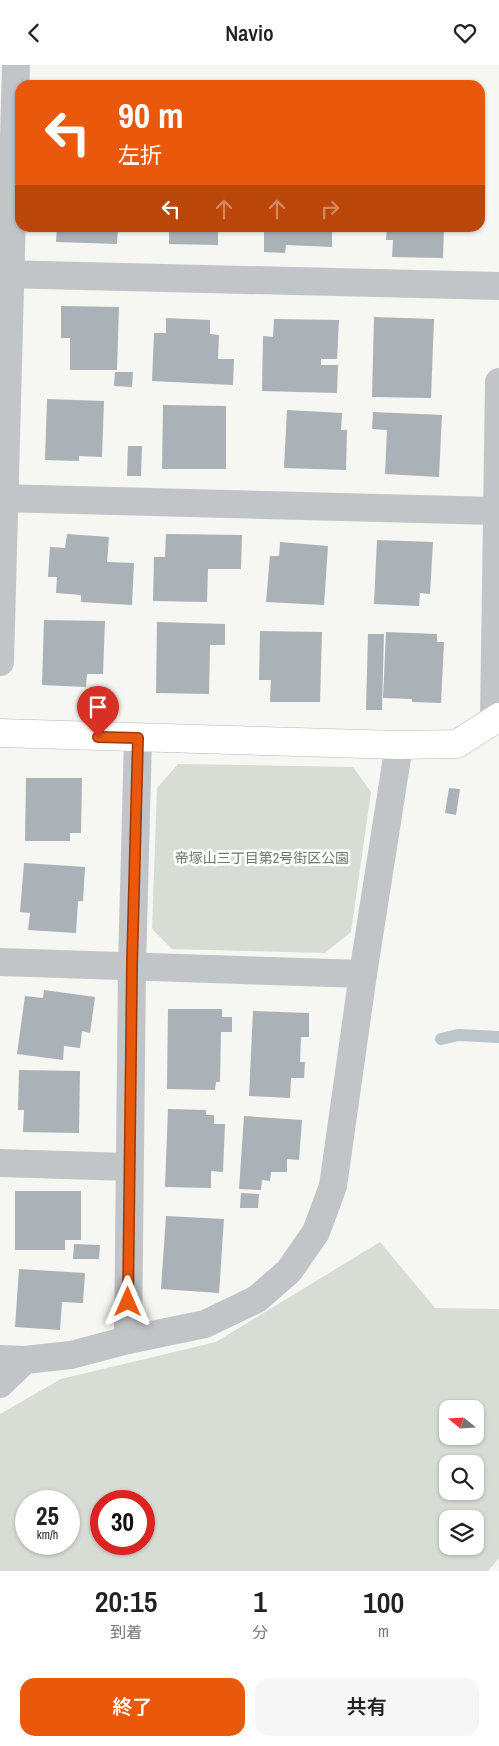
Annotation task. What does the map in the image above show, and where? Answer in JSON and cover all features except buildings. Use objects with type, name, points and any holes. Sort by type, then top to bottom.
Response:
[{"type":"street","points":[[15,80],[16,65]]},
{"type":"street","points":[[0,662],[5,274],[15,84]]},
{"type":"street","points":[[5,274],[499,286]]},
{"type":"street","points":[[0,733],[399,745],[457,744],[496,718],[496,511],[499,382]]},
{"type":"street","points":[[2,498],[496,511]]},
{"type":"street","points":[[128,1340],[132,965],[138,738]]},
{"type":"street","points":[[0,1384],[12,1360],[71,1355],[128,1340],[205,1324],[257,1299],[289,1271],[316,1232],[333,1186],[363,974],[399,745]]},
{"type":"street","points":[[0,963],[132,965],[363,974]]},
{"type":"street","points":[[0,1163],[129,1167]]},
{"type":"green space","name":"帝塚山三丁目第2号街区公園","points":[[178,764],[353,767],[371,792],[351,932],[325,953],[172,949],[152,929],[157,788]]},
{"type":"green space","points":[[380,1242],[435,1308],[499,1309],[499,1558],[488,1571],[0,1571],[0,1414],[61,1379],[216,1342]]},
{"type":"waterway","points":[[441,1039],[458,1035],[499,1037]]},
{"type":"route","points":[[98,737],[138,738],[132,965],[128,1302]]}]
